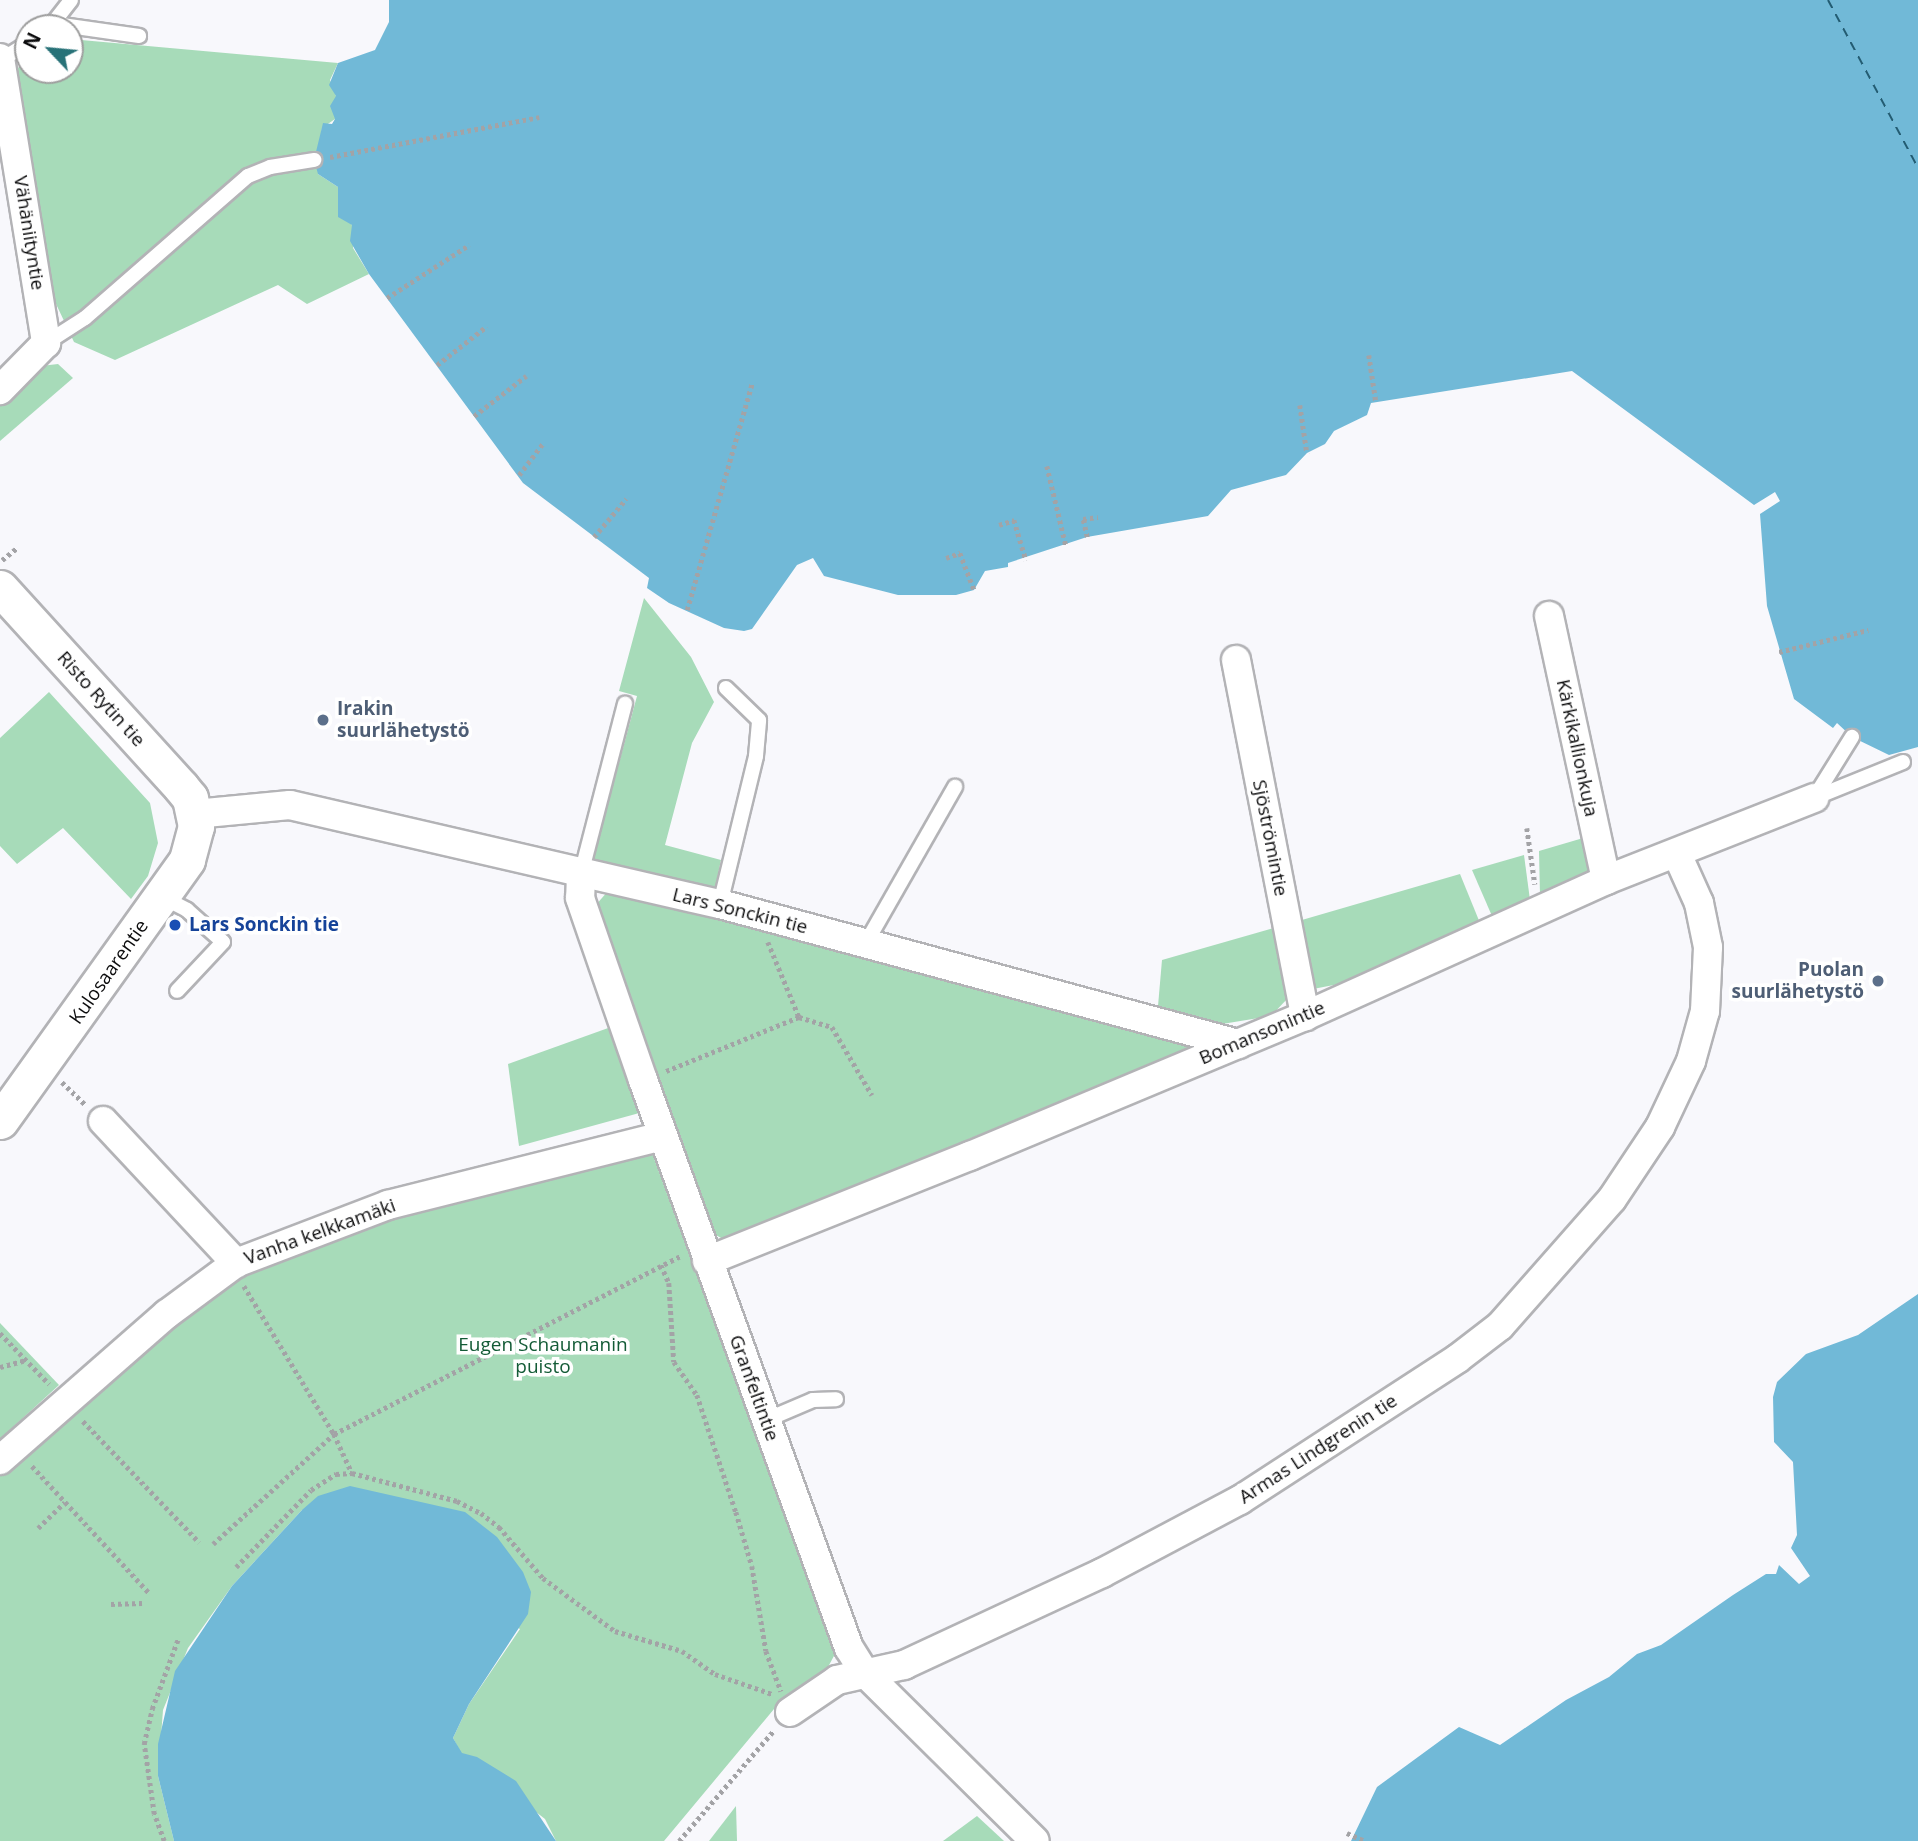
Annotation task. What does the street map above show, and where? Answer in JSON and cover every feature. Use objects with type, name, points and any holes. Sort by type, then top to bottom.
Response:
[{"type":"street","name":"Vähäniityntie","points":[[0,59],[46,343]]},
{"type":"street","points":[[0,390],[46,343]]},
{"type":"street","name":"Risto Rytin tie","points":[[1,574],[181,787],[195,814]]},
{"type":"street","name":"Kärkikallionkuja","points":[[1549,616],[1606,880]]},
{"type":"street","name":"Sjöströmintie","points":[[1236,660],[1305,1016]]},
{"type":"street","name":"Bomansonintie","points":[[704,1253],[1238,1044],[1606,880],[1814,798]]},
{"type":"street","name":"Lars Sonckin tie","points":[[195,814],[290,804],[581,874],[720,904],[1238,1044]]},
{"type":"street","name":"Kulosaarentie","points":[[0,1121],[42,1066],[187,860],[194,840],[195,814]]},
{"type":"street","name":"Armas Lindgrenin tie","points":[[787,1705],[837,1680],[864,1671],[904,1665],[1102,1573],[1240,1500],[1457,1359],[1529,1297],[1612,1199],[1660,1127],[1691,1061],[1705,1010],[1708,947],[1699,903],[1677,854]]},
{"type":"street","name":"Granfeltintie","points":[[581,874],[580,898],[662,1136],[849,1648],[864,1671],[1035,1841]]},
{"type":"street","points":[[103,1121],[236,1262]]},
{"type":"street","name":"Vanha kelkkamäki","points":[[7,1454],[167,1314],[236,1262],[388,1205],[662,1136]]},
{"type":"lane","points":[[84,30],[139,36]]},
{"type":"lane","points":[[46,343],[85,318],[248,176],[270,166],[314,160]]},
{"type":"lane","points":[[720,904],[756,757],[759,720],[726,688]]},
{"type":"lane","points":[[581,874],[625,704]]},
{"type":"lane","points":[[1814,798],[1852,737]]},
{"type":"lane","points":[[1814,798],[1903,762]]},
{"type":"lane","points":[[866,943],[955,787]]},
{"type":"lane","points":[[162,897],[187,910],[223,942],[177,991]]},
{"type":"lane","points":[[766,1420],[813,1400],[836,1399]]},
{"type":"path","points":[[351,153],[538,117]]},
{"type":"path","points":[[387,298],[469,245]]},
{"type":"path","points":[[437,365],[487,326]]},
{"type":"path","points":[[1369,355],[1376,402]]},
{"type":"path","points":[[474,416],[526,376]]},
{"type":"path","points":[[687,610],[752,383]]},
{"type":"path","points":[[1300,405],[1307,453]]},
{"type":"path","points":[[519,475],[544,442]]},
{"type":"path","points":[[1047,466],[1066,546]]},
{"type":"path","points":[[594,537],[626,499]]},
{"type":"path","points":[[1087,537],[1083,519],[1098,516]]},
{"type":"path","points":[[999,525],[1014,520],[1026,559]]},
{"type":"path","points":[[1,574],[17,548]]},
{"type":"path","points":[[946,558],[960,553],[974,590]]},
{"type":"path","points":[[1779,652],[1868,630]]},
{"type":"path","points":[[1527,828],[1536,910]]},
{"type":"path","points":[[764,917],[767,942],[799,1017]]},
{"type":"path","points":[[643,1080],[799,1017],[832,1027],[872,1095]]},
{"type":"path","points":[[42,1066],[103,1121]]},
{"type":"path","points":[[213,1544],[334,1434],[661,1265],[704,1253]]},
{"type":"path","points":[[236,1262],[241,1281],[334,1434],[352,1473]]},
{"type":"path","points":[[661,1265],[669,1283],[674,1362],[697,1395],[736,1512],[752,1566],[766,1651],[787,1705],[679,1841]]},
{"type":"path","points":[[0,1333],[42,1377]]},
{"type":"path","points":[[0,1367],[26,1360]]},
{"type":"path","points":[[66,1402],[199,1542]]},
{"type":"path","points":[[7,1454],[65,1502],[150,1594]]},
{"type":"path","points":[[236,1567],[311,1490],[336,1474],[352,1473],[457,1501],[481,1513],[499,1527],[544,1578],[615,1632],[682,1651],[715,1674],[741,1684]]},
{"type":"path","points":[[38,1528],[65,1502]]},
{"type":"path","points":[[111,1604],[142,1603]]},
{"type":"path","points":[[163,1841],[154,1814],[144,1744],[152,1709],[178,1639]]},
{"type":"path","points":[[1347,1833],[1365,1841]]},
{"type":"green space","points":[[84,40],[338,63],[330,80],[336,96],[335,119],[322,128],[318,174],[338,187],[354,231],[353,248],[369,274],[307,304],[278,285],[115,360],[74,342],[48,287],[11,75],[14,72],[14,84],[84,84]]},
{"type":"green space","points":[[58,364],[73,378],[0,441],[0,405],[41,366]]},
{"type":"green space","points":[[644,598],[691,657],[714,702],[692,743],[665,845],[721,860],[715,888],[593,860],[637,696],[619,691]]},
{"type":"green space","points":[[49,692],[150,803],[158,843],[148,876],[131,899],[63,828],[17,864],[0,846],[0,738]]},
{"type":"green space","points":[[1590,836],[1591,874],[1540,895],[1539,851]]},
{"type":"green space","points":[[1524,855],[1530,900],[1492,916],[1472,870]]},
{"type":"green space","points":[[1460,874],[1480,923],[1339,984],[1313,989],[1295,922]]},
{"type":"green space","points":[[608,891],[1190,1043],[1190,1049],[723,1239],[712,1233],[595,906]]},
{"type":"green space","points":[[1277,927],[1288,998],[1271,1016],[1216,1025],[1158,1006],[1162,960]]},
{"type":"green space","points":[[611,1027],[643,1112],[519,1146],[508,1064]]},
{"type":"green space","name":"Eugen Schaumanin puisto","points":[[651,1150],[835,1654],[828,1667],[774,1709],[664,1841],[556,1841],[545,1819],[461,1753],[453,1738],[469,1704],[520,1629],[302,1510],[232,1586],[188,1648],[163,1710],[158,1776],[174,1841],[0,1841],[0,1471],[230,1279],[321,1236]]},
{"type":"green space","points":[[0,1323],[59,1385],[0,1439]]},
{"type":"green space","points":[[736,1806],[737,1841],[709,1841]]},
{"type":"green space","points":[[977,1816],[1004,1841],[943,1841]]},
{"type":"water","points":[[389,0],[1918,0],[1918,747],[1889,755],[1852,737],[1837,723],[1833,728],[1794,699],[1767,606],[1760,514],[1780,501],[1775,492],[1754,505],[1572,371],[1371,403],[1367,415],[1334,431],[1325,444],[1307,453],[1286,475],[1231,490],[1208,516],[1087,537],[1008,563],[1008,567],[985,571],[974,590],[956,595],[898,595],[824,576],[813,558],[797,565],[752,629],[744,631],[724,628],[669,603],[647,588],[649,578],[523,483],[369,274],[350,241],[352,225],[338,217],[338,187],[318,174],[314,160],[323,123],[332,124],[335,119],[330,106],[336,96],[329,85],[338,63],[375,50],[389,22]]},
{"type":"water","points":[[1918,1294],[1918,1841],[1351,1841],[1377,1787],[1459,1727],[1500,1745],[1566,1700],[1609,1677],[1637,1654],[1661,1645],[1766,1574],[1776,1574],[1779,1565],[1799,1584],[1810,1576],[1791,1548],[1797,1535],[1793,1462],[1774,1442],[1773,1397],[1777,1382],[1806,1354],[1858,1335]]},
{"type":"water","points":[[350,1486],[465,1512],[497,1537],[523,1572],[531,1592],[528,1614],[469,1704],[453,1738],[462,1753],[477,1757],[516,1781],[556,1841],[174,1841],[158,1776],[158,1744],[175,1671],[232,1586],[302,1510],[318,1496]]},
{"type":"ferry route","points":[[1828,0],[1918,168]]},
{"type":"place","name":"Irakin suurlähetystö","points":[[323,720]]},
{"type":"place","name":"Lars Sonckin tie","points":[[175,925]]},
{"type":"place","name":"Puolan suurlähetystö","points":[[1878,981]]}]
